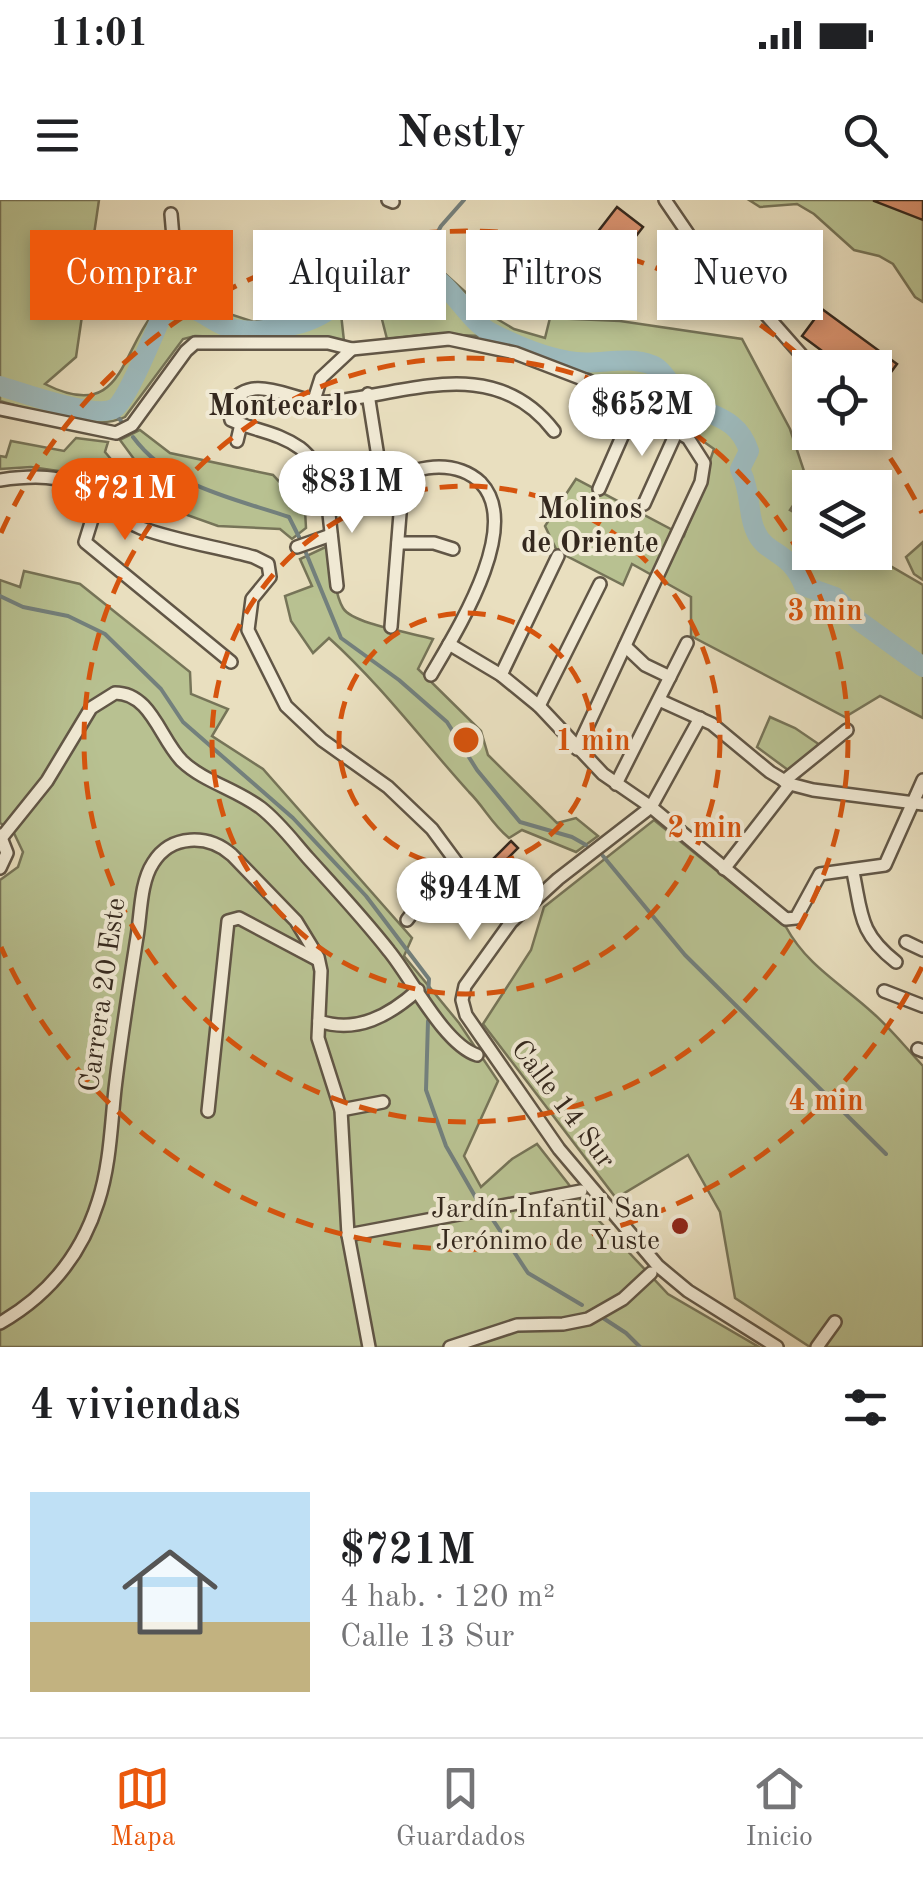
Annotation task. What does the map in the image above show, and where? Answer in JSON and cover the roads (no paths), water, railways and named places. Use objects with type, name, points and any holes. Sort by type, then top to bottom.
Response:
[{"type":"street","points":[[665,200],[686,230]]},
{"type":"street","points":[[171,214],[172,230]]},
{"type":"street","points":[[770,320],[796,350]]},
{"type":"street","points":[[0,410],[105,433],[122,432],[132,425],[195,343],[328,344],[352,350],[435,339],[476,343],[564,370],[677,431],[688,438],[704,464],[701,482],[577,749]]},
{"type":"street","points":[[314,400],[320,378],[352,350]]},
{"type":"street","points":[[431,676],[492,550],[496,522],[490,497],[475,478],[437,466],[348,490],[331,484],[314,461],[290,441],[231,420],[228,411],[237,396],[252,389],[270,389],[327,402],[436,383],[478,386],[527,404],[554,431]]},
{"type":"street","points":[[368,394],[378,457]]},
{"type":"street","points":[[599,490],[635,407]]},
{"type":"street","points":[[237,442],[243,424]]},
{"type":"street","points":[[644,504],[677,431]]},
{"type":"street","points":[[391,627],[403,476]]},
{"type":"street","points":[[0,480],[58,480],[86,489],[118,516],[140,527],[263,560],[270,566],[271,574],[252,599],[248,630],[286,706],[322,740],[364,768],[423,820],[486,897],[516,916],[558,878],[652,807],[700,718]]},
{"type":"street","points":[[331,484],[328,504],[337,586]]},
{"type":"street","points":[[98,500],[85,542],[231,662]]},
{"type":"street","points":[[297,548],[331,535]]},
{"type":"street","points":[[398,542],[434,543],[452,549]]},
{"type":"street","points":[[500,676],[558,556]]},
{"type":"street","points":[[539,706],[600,584]]},
{"type":"street","points":[[616,784],[687,642]]},
{"type":"street","points":[[449,644],[539,706],[577,749],[616,784],[652,807],[786,919],[796,918],[820,874],[885,865],[917,804],[923,780]]},
{"type":"street","points":[[625,646],[645,666],[670,677]]},
{"type":"street","name":"Calle 14 Sur","points":[[1,836],[48,781],[91,708],[119,693],[133,697],[145,706],[172,750],[193,770],[240,794],[271,816],[365,921],[451,1036],[477,1055]]},
{"type":"street","points":[[658,700],[722,730],[787,782],[813,790],[917,804]]},
{"type":"street","points":[[724,869],[787,782],[847,730]]},
{"type":"street","points":[[0,868],[7,853],[1,836]]},
{"type":"street","name":"Carrera 20 Este","points":[[0,1323],[26,1308],[56,1282],[84,1237],[100,1199],[146,882],[158,856],[184,840],[206,840],[220,846],[296,921],[318,960]]},
{"type":"street","points":[[406,920],[425,896],[463,871]]},
{"type":"street","points":[[852,872],[865,931],[896,962]]},
{"type":"street","name":"Calle 14 Sur","points":[[516,916],[468,980],[462,995],[466,1016],[546,1131],[642,1248],[677,1283],[777,1347]]},
{"type":"street","points":[[208,1111],[228,921],[239,918],[318,960],[322,1057],[340,1110],[348,1235],[368,1347]]},
{"type":"street","points":[[906,942],[923,950]]},
{"type":"street","points":[[319,1020],[348,1025],[369,1022],[398,1007],[418,990]]},
{"type":"street","points":[[884,991],[923,1006]]},
{"type":"street","points":[[340,1110],[383,1102]]},
{"type":"street","points":[[348,1235],[581,1192]]},
{"type":"street","points":[[450,1347],[501,1328],[564,1324],[588,1318],[623,1299],[651,1274]]},
{"type":"street","points":[[817,1347],[835,1322]]},
{"type":"waterway","points":[[439,230],[464,200]]},
{"type":"waterway","points":[[0,386],[59,404],[106,411],[121,402],[165,309],[193,309],[234,329],[272,329],[311,320],[357,292],[382,287],[405,274],[425,273],[442,283],[473,319],[500,337],[565,360],[652,365],[687,401],[734,427],[749,451],[740,469],[760,539],[792,566],[804,586],[835,597],[858,620],[923,667]]},
{"type":"waterway","points":[[112,409],[121,421]]},
{"type":"waterway","points":[[133,437],[148,454],[184,479],[289,517],[299,537]]},
{"type":"waterway","points":[[306,553],[341,638],[399,680],[447,722],[477,770],[520,822],[586,845]]},
{"type":"waterway","points":[[0,596],[23,607],[68,616],[105,634],[161,689],[183,722],[293,818],[366,896],[429,979],[428,996]]},
{"type":"waterway","points":[[603,856],[685,955],[886,1154]]},
{"type":"waterway","points":[[428,1021],[426,1090],[446,1146],[476,1198]]},
{"type":"waterway","points":[[493,1220],[528,1273],[582,1305]]},
{"type":"waterway","points":[[600,1316],[640,1347]]},
{"type":"place","name":"Jardín Infantil San Jerónimo de Yuste","points":[[680,1226]]},
{"type":"district","name":"Montecarlo","points":[[283,407]]},
{"type":"district","name":"Molinos de Oriente","points":[[590,527]]}]
